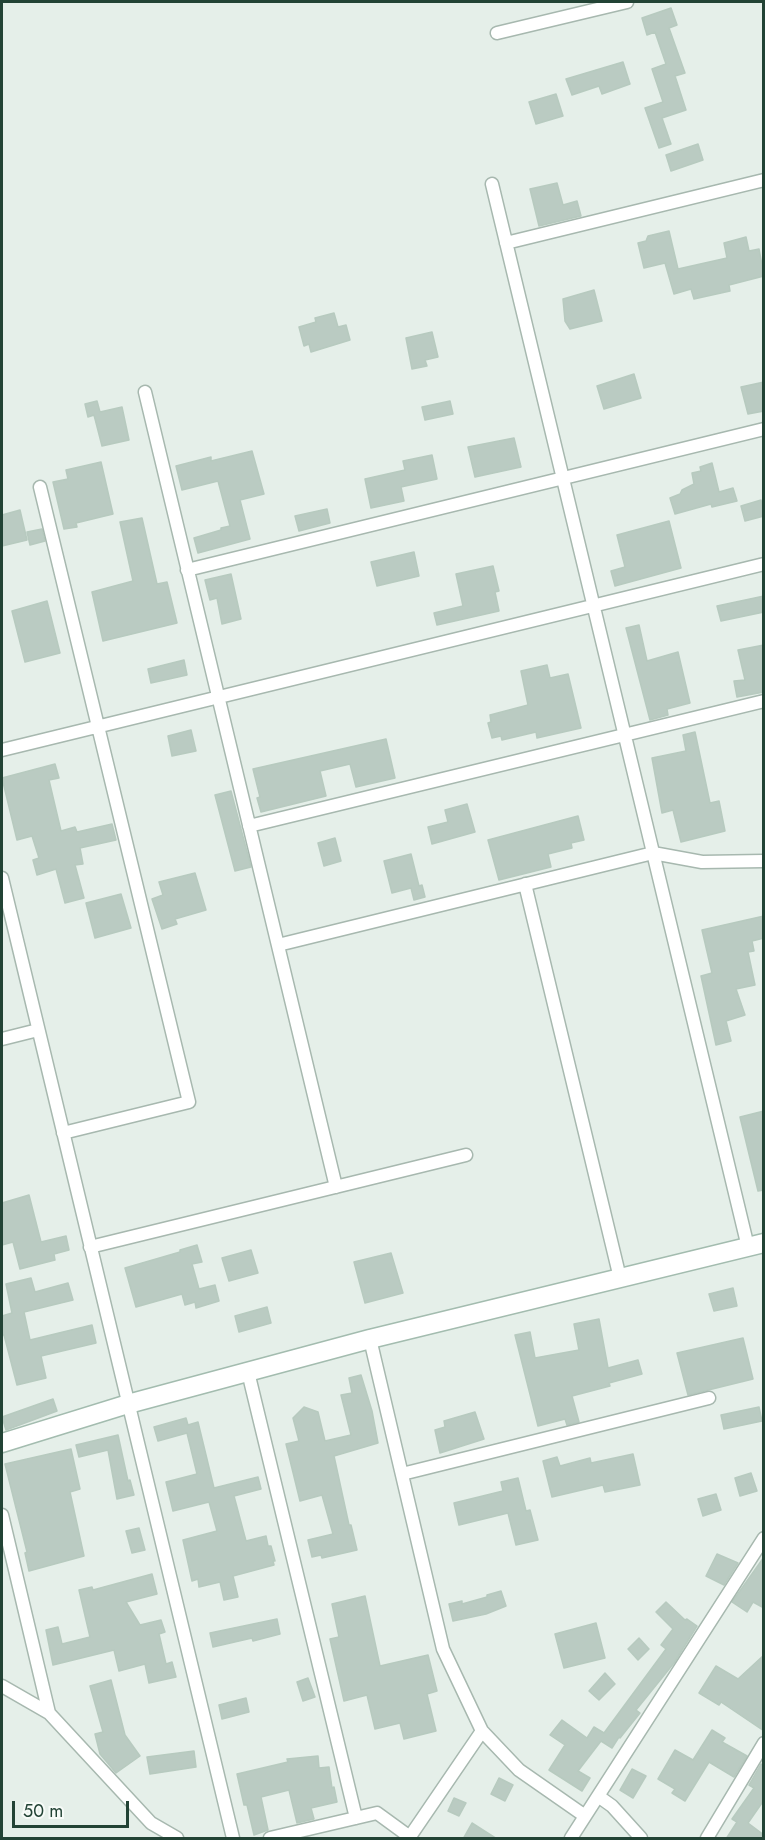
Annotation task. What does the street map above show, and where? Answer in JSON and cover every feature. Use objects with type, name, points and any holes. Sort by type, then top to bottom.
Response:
[{"type":"main road","points":[[2,1443],[128,1404],[248,1372],[756,1245]]},
{"type":"street","points":[[497,33],[627,2]]},
{"type":"street","points":[[506,243],[764,180]]},
{"type":"street","points":[[492,184],[653,853],[756,1245]]},
{"type":"street","points":[[145,392],[336,1187]]},
{"type":"street","points":[[187,570],[764,429]]},
{"type":"street","points":[[40,487],[189,1102],[63,1133]]},
{"type":"street","points":[[2,750],[764,564]]},
{"type":"street","points":[[249,826],[764,701]]},
{"type":"street","points":[[278,945],[653,853],[702,862],[764,861]]},
{"type":"street","points":[[2,878],[233,1839]]},
{"type":"street","points":[[525,884],[620,1278]]},
{"type":"street","points":[[2,1039],[38,1030]]},
{"type":"street","points":[[90,1247],[466,1155]]},
{"type":"street","points":[[370,1340],[443,1649],[482,1731],[519,1770],[585,1816]]},
{"type":"street","points":[[248,1372],[356,1818]]},
{"type":"street","points":[[402,1474],[709,1398]]},
{"type":"street","points":[[2,1515],[49,1713]]},
{"type":"street","points":[[571,1839],[764,1538]]},
{"type":"street","points":[[2,1686],[49,1713],[151,1823],[177,1839]]},
{"type":"street","points":[[270,1839],[377,1813],[410,1838],[482,1731]]},
{"type":"street","points":[[707,1839],[764,1743]]},
{"type":"street","points":[[598,1796],[612,1806],[641,1839]]},
{"type":"building","points":[[671,8],[677,25],[669,28],[685,73],[675,76],[686,110],[662,118],[671,144],[659,148],[645,108],[663,102],[652,69],[666,64],[655,32],[647,35],[642,18]]},
{"type":"building","points":[[623,62],[630,84],[602,94],[599,86],[572,95],[566,79]]},
{"type":"building","points":[[556,94],[563,116],[536,124],[529,102]]},
{"type":"building","points":[[698,144],[703,160],[671,171],[666,155]]},
{"type":"building","points":[[557,183],[563,205],[577,201],[581,216],[539,226],[530,189]]},
{"type":"building","points":[[669,231],[678,269],[727,258],[724,243],[746,237],[749,251],[759,249],[764,276],[729,285],[730,291],[694,299],[691,289],[674,294],[665,263],[644,268],[638,243],[646,241],[648,236]]},
{"type":"building","points":[[594,290],[602,321],[570,329],[565,321],[563,299]]},
{"type":"building","points":[[334,313],[338,327],[346,325],[350,340],[311,352],[309,344],[304,346],[299,327],[316,322],[315,318]]},
{"type":"building","points":[[432,332],[438,357],[425,360],[427,366],[412,369],[406,338]]},
{"type":"building","points":[[634,374],[641,398],[604,409],[597,386]]},
{"type":"building","points":[[764,382],[764,411],[748,414],[741,387]]},
{"type":"building","points":[[97,401],[100,412],[122,407],[129,440],[102,446],[94,415],[88,417],[85,404]]},
{"type":"building","points":[[450,401],[453,414],[425,420],[422,407]]},
{"type":"building","points":[[514,438],[521,467],[475,477],[468,447]]},
{"type":"building","points":[[252,451],[264,494],[240,500],[250,539],[198,553],[194,538],[230,526],[218,481],[182,490],[176,466],[211,457],[211,461]]},
{"type":"building","points":[[432,455],[437,479],[401,487],[404,501],[371,508],[365,479],[405,470],[403,461]]},
{"type":"building","points":[[101,462],[113,514],[76,523],[77,527],[64,529],[53,482],[68,479],[66,470]]},
{"type":"building","points":[[712,463],[719,492],[733,488],[737,501],[712,507],[711,504],[675,514],[670,498],[694,484],[692,473],[701,471],[700,467]]},
{"type":"building","points":[[761,500],[764,516],[745,521],[741,506]]},
{"type":"building","points":[[327,509],[330,523],[299,531],[295,516]]},
{"type":"building","points":[[20,510],[27,540],[2,546],[2,515]]},
{"type":"building","points":[[142,518],[157,584],[167,582],[177,623],[103,641],[92,592],[133,581],[120,522]]},
{"type":"building","points":[[669,521],[681,568],[615,586],[611,571],[625,567],[617,535]]},
{"type":"building","points":[[42,529],[45,541],[30,545],[27,532]]},
{"type":"building","points":[[414,552],[419,576],[377,586],[371,562]]},
{"type":"building","points":[[493,566],[499,591],[495,592],[499,611],[437,625],[434,613],[463,606],[456,574]]},
{"type":"building","points":[[231,574],[241,619],[222,624],[217,598],[210,600],[205,580]]},
{"type":"building","points":[[764,596],[764,612],[721,621],[717,606]]},
{"type":"building","points":[[47,601],[60,653],[25,662],[12,611]]},
{"type":"building","points":[[639,625],[647,661],[678,652],[690,703],[667,709],[668,715],[650,720],[626,628]]},
{"type":"building","points":[[764,645],[764,692],[737,697],[734,681],[745,680],[738,650]]},
{"type":"building","points":[[184,660],[187,675],[151,683],[148,669]]},
{"type":"building","points":[[547,665],[550,678],[568,674],[581,728],[537,738],[536,732],[502,740],[501,736],[492,738],[488,723],[491,722],[490,715],[528,705],[521,671]]},
{"type":"building","points":[[191,730],[196,751],[172,756],[168,736]]},
{"type":"building","points":[[695,732],[710,803],[719,801],[725,831],[681,842],[673,810],[662,813],[652,758],[686,751],[683,735]]},
{"type":"building","points":[[386,739],[395,778],[356,787],[350,764],[320,771],[326,796],[261,812],[253,769]]},
{"type":"building","points":[[55,764],[59,778],[49,780],[61,831],[75,827],[77,832],[112,824],[116,840],[80,848],[83,864],[75,865],[84,898],[65,903],[56,869],[37,875],[33,860],[39,858],[32,836],[17,840],[2,778]]},
{"type":"building","points":[[231,791],[251,867],[235,871],[215,795]]},
{"type":"building","points":[[467,804],[475,832],[432,844],[428,827],[448,822],[445,810]]},
{"type":"building","points":[[578,816],[584,840],[571,843],[572,848],[548,854],[551,867],[499,880],[488,840]]},
{"type":"building","points":[[335,838],[341,861],[324,866],[318,843]]},
{"type":"building","points":[[411,854],[419,886],[422,885],[425,897],[414,900],[411,888],[392,893],[384,861]]},
{"type":"building","points":[[195,873],[206,910],[175,919],[177,924],[162,929],[152,899],[163,895],[159,882]]},
{"type":"building","points":[[121,894],[131,928],[95,938],[86,903]]},
{"type":"building","points":[[764,916],[764,938],[752,941],[754,951],[748,952],[755,985],[736,989],[745,1015],[726,1021],[731,1041],[716,1045],[701,976],[712,973],[702,930]]},
{"type":"building","points":[[764,1111],[764,1190],[758,1191],[740,1117]]},
{"type":"building","points":[[29,1195],[41,1242],[66,1236],[69,1250],[54,1254],[55,1260],[20,1269],[13,1242],[2,1245],[2,1203]]},
{"type":"building","points":[[197,1245],[202,1262],[192,1264],[199,1289],[215,1285],[219,1301],[196,1308],[195,1302],[185,1305],[182,1294],[136,1307],[125,1268]]},
{"type":"building","points":[[251,1250],[258,1273],[229,1281],[222,1258]]},
{"type":"building","points":[[391,1253],[403,1293],[365,1303],[354,1262]]},
{"type":"building","points":[[31,1278],[35,1292],[68,1283],[73,1300],[24,1312],[30,1340],[92,1325],[96,1343],[41,1356],[46,1378],[17,1385],[4,1335],[2,1335],[2,1316],[12,1313],[6,1284]]},
{"type":"building","points":[[733,1288],[737,1306],[714,1311],[709,1294]]},
{"type":"building","points":[[267,1307],[271,1323],[239,1332],[235,1316]]},
{"type":"building","points":[[599,1319],[608,1368],[638,1360],[642,1374],[609,1383],[610,1386],[572,1396],[579,1422],[567,1425],[565,1419],[538,1426],[515,1335],[530,1332],[535,1358],[579,1350],[574,1324]]},
{"type":"building","points":[[743,1338],[753,1379],[688,1395],[677,1353]]},
{"type":"building","points":[[361,1375],[372,1411],[378,1443],[334,1456],[349,1525],[351,1525],[357,1550],[322,1558],[321,1555],[312,1557],[308,1540],[333,1534],[322,1495],[300,1501],[286,1444],[299,1441],[293,1418],[304,1407],[318,1412],[325,1441],[351,1435],[341,1395],[352,1393],[349,1378]]},
{"type":"building","points":[[53,1399],[57,1411],[6,1430],[2,1417]]},
{"type":"building","points":[[759,1407],[762,1421],[724,1429],[721,1415]]},
{"type":"building","points":[[475,1412],[484,1439],[440,1453],[435,1430],[445,1427],[444,1421]]},
{"type":"building","points":[[186,1418],[188,1425],[198,1422],[214,1488],[258,1477],[261,1489],[234,1496],[246,1541],[266,1536],[275,1561],[273,1561],[274,1565],[233,1576],[238,1597],[224,1600],[220,1582],[199,1587],[198,1579],[192,1581],[183,1540],[217,1531],[209,1502],[173,1511],[166,1482],[197,1474],[187,1433],[158,1441],[154,1427]]},
{"type":"building","points":[[118,1435],[128,1481],[130,1480],[134,1495],[117,1499],[108,1450],[79,1457],[76,1445]]},
{"type":"building","points":[[71,1449],[80,1489],[70,1492],[84,1556],[29,1571],[25,1553],[27,1552],[5,1464]]},
{"type":"building","points":[[633,1454],[640,1485],[605,1492],[603,1485],[552,1497],[543,1461],[557,1457],[560,1466],[590,1458],[591,1463]]},
{"type":"building","points":[[751,1473],[757,1491],[740,1496],[735,1478]]},
{"type":"building","points":[[518,1478],[526,1511],[530,1510],[538,1540],[516,1545],[508,1513],[459,1525],[454,1503],[503,1491],[501,1482]]},
{"type":"building","points":[[716,1494],[721,1510],[703,1516],[698,1499]]},
{"type":"building","points":[[139,1528],[145,1550],[132,1553],[126,1531]]},
{"type":"building","points":[[717,1554],[738,1563],[724,1585],[706,1576]]},
{"type":"building","points":[[764,1557],[764,1608],[753,1602],[747,1612],[732,1602]]},
{"type":"building","points":[[152,1574],[157,1594],[126,1602],[140,1625],[161,1620],[165,1632],[159,1634],[166,1664],[172,1662],[176,1677],[149,1683],[145,1664],[119,1671],[114,1650],[53,1665],[46,1630],[58,1627],[62,1644],[90,1637],[79,1590],[92,1587],[93,1590]]},
{"type":"building","points":[[501,1591],[506,1606],[486,1614],[453,1621],[449,1604],[462,1601],[462,1604]]},
{"type":"building","points":[[365,1596],[380,1666],[428,1655],[437,1691],[427,1694],[436,1731],[404,1739],[400,1723],[375,1729],[367,1695],[344,1701],[330,1639],[339,1637],[332,1604]]},
{"type":"building","points":[[666,1602],[685,1620],[697,1626],[674,1663],[636,1710],[640,1713],[612,1748],[601,1741],[578,1771],[590,1778],[582,1791],[549,1770],[565,1745],[550,1735],[562,1720],[587,1738],[594,1727],[604,1733],[666,1649],[661,1645],[673,1629],[656,1612]]},
{"type":"building","points":[[277,1619],[280,1634],[213,1647],[210,1633]]},
{"type":"building","points":[[596,1623],[605,1658],[564,1668],[555,1634]]},
{"type":"building","points":[[639,1638],[649,1649],[638,1660],[628,1649]]},
{"type":"building","points":[[764,1655],[764,1731],[721,1702],[719,1705],[699,1693],[716,1666],[738,1679]]},
{"type":"building","points":[[605,1673],[615,1684],[599,1700],[589,1691]]},
{"type":"building","points":[[308,1678],[315,1697],[303,1701],[297,1682]]},
{"type":"building","points":[[111,1680],[125,1735],[140,1756],[116,1773],[100,1754],[95,1734],[103,1732],[90,1686]]},
{"type":"building","points":[[246,1698],[249,1712],[222,1719],[219,1705]]},
{"type":"building","points":[[712,1730],[725,1738],[722,1742],[747,1756],[734,1777],[709,1762],[685,1801],[672,1793],[675,1789],[658,1779],[675,1750],[693,1760]]},
{"type":"building","points":[[194,1751],[196,1767],[150,1774],[147,1757]]},
{"type":"building","points":[[318,1756],[319,1768],[329,1767],[337,1802],[311,1808],[314,1819],[297,1823],[289,1790],[261,1797],[268,1830],[254,1835],[237,1774],[288,1762],[287,1759]]},
{"type":"building","points":[[761,1764],[764,1766],[764,1800],[748,1823],[764,1835],[764,1839],[726,1839],[737,1822],[732,1819],[754,1788],[749,1785]]},
{"type":"building","points":[[632,1769],[646,1776],[633,1798],[620,1790]]},
{"type":"building","points":[[499,1778],[513,1785],[505,1801],[491,1794]]},
{"type":"building","points":[[454,1798],[466,1803],[459,1816],[448,1811]]},
{"type":"building","points":[[472,1823],[497,1839],[463,1839]]}]
